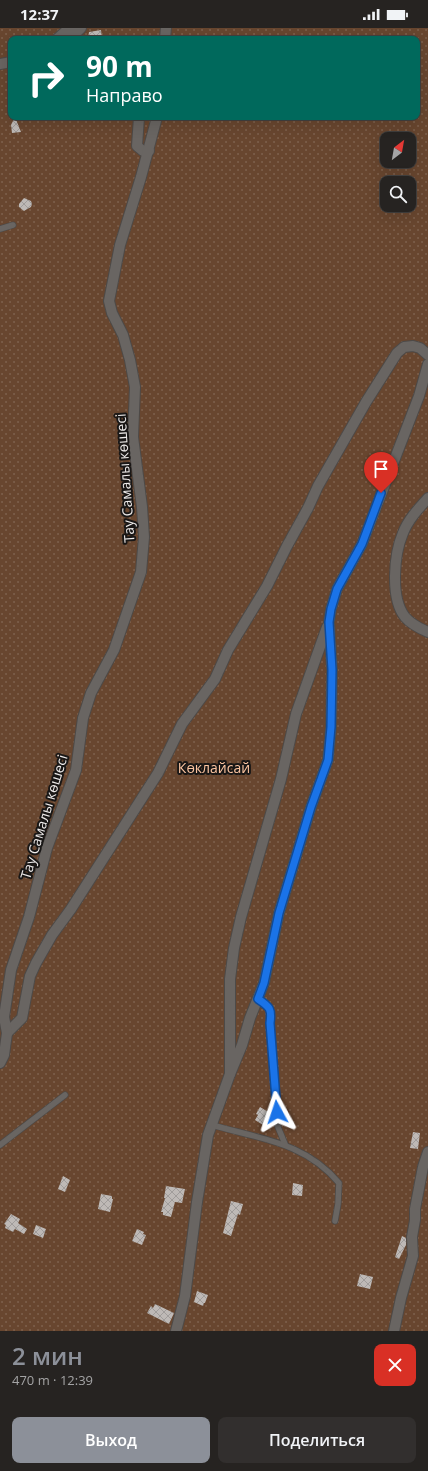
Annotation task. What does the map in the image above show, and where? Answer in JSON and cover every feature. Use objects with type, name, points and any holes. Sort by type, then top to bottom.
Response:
[{"type":"street","points":[[60,36],[66,31],[78,31],[81,28]]},
{"type":"street","points":[[139,120],[137,146],[142,151],[149,151]]},
{"type":"street","name":"Тау Самалы көшесі","points":[[0,1063],[4,1055],[7,1033],[4,1017],[11,970],[28,917],[47,848],[76,770],[84,718],[91,693],[114,650],[141,572],[144,537],[142,507],[133,437],[135,387],[123,335],[112,313],[109,301],[120,245],[149,151],[156,120]]},
{"type":"street","points":[[7,1033],[22,1018],[30,976],[52,935],[71,909],[158,773],[182,724],[215,679],[228,650],[268,586],[318,486],[396,354],[404,347],[412,346],[420,348],[428,355]]},
{"type":"street","points":[[230,1074],[230,979],[234,948],[241,917],[281,779],[296,714],[329,622],[337,589],[362,544],[423,396],[428,364]]},
{"type":"street","points":[[428,498],[418,508],[402,534],[394,580],[397,598],[402,612],[406,618],[428,632]]},
{"type":"street","points":[[176,1331],[184,1296],[208,1135],[264,983],[279,913],[311,807],[328,760],[331,727],[332,670],[329,622]]},
{"type":"street","points":[[394,1331],[401,1298],[413,1256],[412,1237],[415,1209],[423,1167],[428,1152]]},
{"type":"lane","points":[[0,230],[13,225]]},
{"type":"lane","points":[[258,999],[268,1005],[272,1012],[270,1023],[278,1127],[285,1144]]},
{"type":"lane","points":[[0,1150],[0,1144],[65,1095]]},
{"type":"lane","points":[[212,1125],[285,1144],[316,1160],[329,1170],[339,1182],[338,1204],[335,1221]]},
{"type":"green space","name":"Көклайсай","points":[[0,28],[428,28],[428,1331],[0,1331]]},
{"type":"building","points":[[101,30],[102,36],[88,36],[89,32]]},
{"type":"building","points":[[14,120],[16,120],[21,132],[12,133],[11,125]]},
{"type":"building","points":[[24,198],[31,201],[32,204],[31,207],[24,211],[19,207],[19,204]]},
{"type":"building","points":[[260,1107],[270,1113],[263,1125],[255,1120],[258,1115],[256,1114]]},
{"type":"building","points":[[413,1132],[420,1133],[418,1149],[410,1148]]},
{"type":"building","points":[[63,1176],[70,1180],[65,1192],[58,1189]]},
{"type":"building","points":[[293,1183],[303,1185],[302,1196],[292,1195]]},
{"type":"building","points":[[166,1186],[185,1189],[182,1203],[175,1202],[171,1217],[163,1215],[163,1212],[161,1212],[165,1198]]},
{"type":"building","points":[[101,1194],[112,1196],[113,1199],[110,1212],[98,1209]]},
{"type":"building","points":[[231,1201],[243,1204],[231,1236],[223,1233]]},
{"type":"building","points":[[11,1214],[20,1219],[18,1223],[27,1229],[24,1234],[15,1229],[13,1232],[5,1228],[6,1225],[4,1224]]},
{"type":"building","points":[[36,1225],[46,1229],[43,1238],[33,1234]]},
{"type":"building","points":[[137,1229],[144,1232],[143,1234],[146,1235],[142,1245],[132,1241]]},
{"type":"building","points":[[402,1236],[406,1238],[406,1245],[399,1259],[395,1257]]},
{"type":"building","points":[[360,1274],[373,1277],[370,1289],[357,1286]]},
{"type":"building","points":[[197,1291],[208,1295],[203,1306],[194,1302]]},
{"type":"building","points":[[155,1304],[174,1313],[169,1324],[147,1313],[151,1306],[153,1308]]},
{"type":"route","points":[[277,1112],[270,1023],[272,1012],[268,1005],[258,999],[264,983],[279,913],[311,807],[328,760],[331,727],[332,670],[329,622],[331,609],[337,589],[362,544],[381,493]]}]
